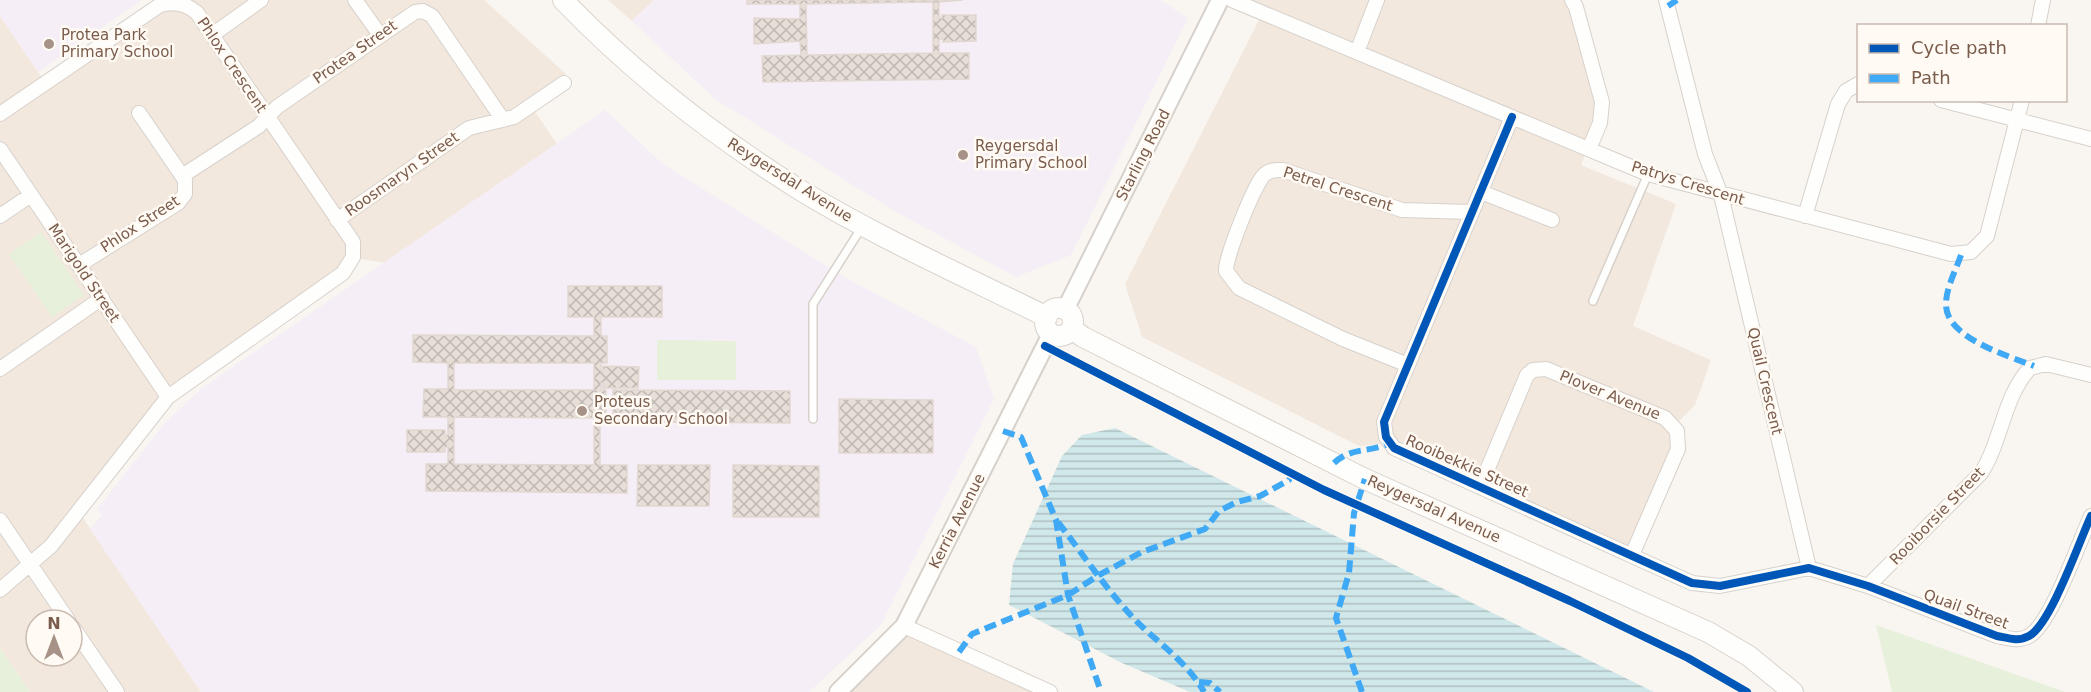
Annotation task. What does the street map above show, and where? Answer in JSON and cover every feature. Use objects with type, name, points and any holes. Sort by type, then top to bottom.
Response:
[{"type":"main road","name":"Reygersdal Avenue","points":[[563,0],[635,68],[716,133],[802,190],[1049,325]]},
{"type":"main road","points":[[1057,309],[1065,310],[1073,320],[1072,329],[1065,335],[1049,325],[1057,309]]},
{"type":"main road","name":"Reygersdal Avenue","points":[[1072,329],[1083,337],[1365,479],[1708,632],[1749,656],[1793,692]]},
{"type":"street","points":[[212,35],[261,0]]},
{"type":"street","points":[[355,0],[380,35]]},
{"type":"street","name":"Starling Road","points":[[1065,310],[1220,0]]},
{"type":"street","name":"Patrys Crescent","points":[[1232,0],[1648,174],[1951,254],[1971,252],[1980,246],[1989,231],[2021,102]]},
{"type":"street","points":[[1356,52],[1377,0]]},
{"type":"street","points":[[1572,0],[1602,102],[1600,123],[1589,149]]},
{"type":"street","name":"Quail Crescent","points":[[1666,0],[1705,154],[1721,195],[1809,568]]},
{"type":"street","points":[[2038,24],[2043,0]]},
{"type":"street","name":"Phlox Crescent","points":[[0,114],[160,5],[174,3],[186,6],[197,13],[337,220]]},
{"type":"street","name":"Protea Street","points":[[267,117],[277,107],[411,13],[419,11],[428,13],[503,120]]},
{"type":"street","name":"Roosmaryn Street","points":[[337,220],[469,129],[514,117],[564,83]]},
{"type":"street","points":[[1805,216],[1838,104],[1846,91],[1857,85]]},
{"type":"street","points":[[1949,102],[2091,138]]},
{"type":"street","name":"Phlox Street","points":[[79,265],[182,199],[187,190],[182,176],[139,113]]},
{"type":"street","name":"Phlox Street","points":[[182,176],[259,126],[267,117]]},
{"type":"street","name":"Rooibekkie Street","points":[[1512,117],[1384,422],[1386,437],[1400,451],[1692,583],[1708,586],[1727,585],[1809,568],[1868,586]]},
{"type":"street","name":"Marigold Street","points":[[0,149],[168,397]]},
{"type":"street","name":"Petrel Crescent","points":[[1408,365],[1343,339],[1233,284],[1226,271],[1226,259],[1262,177],[1269,171],[1279,170],[1402,210],[1472,212]]},
{"type":"street","points":[[1480,192],[1552,220]]},
{"type":"street","points":[[0,216],[31,195]]},
{"type":"street","points":[[0,591],[30,565],[64,529],[168,397],[348,269],[353,257],[352,242],[337,220]]},
{"type":"street","points":[[0,369],[102,298]]},
{"type":"street","name":"Kerria Avenue","points":[[838,692],[904,626],[1049,325]]},
{"type":"street","name":"Rooiborsie Street","points":[[1868,586],[1981,473],[1994,452],[2012,396],[2030,369],[2046,364],[2091,375]]},
{"type":"street","name":"Plover Avenue","points":[[1480,487],[1527,375],[1533,370],[1546,369],[1665,418],[1677,431],[1678,449],[1632,555]]},
{"type":"street","name":"Quail Street","points":[[1868,586],[1997,636],[2021,639],[2038,630],[2045,621],[2091,516]]},
{"type":"street","points":[[0,520],[60,608]]},
{"type":"street","points":[[904,626],[1050,692]]},
{"type":"street","points":[[84,644],[117,692]]},
{"type":"lane","points":[[1593,301],[1648,174]]},
{"type":"lane","points":[[813,419],[813,304],[863,225]]},
{"type":"shaded area","name":"Protea Park Primary School","points":[[0,0],[142,0],[38,72],[0,16]]},
{"type":"shaded area","points":[[181,0],[484,0],[566,74],[527,100],[557,144],[386,263],[355,258],[191,380],[79,512],[201,692],[30,692],[0,648],[0,16],[45,82]]},
{"type":"shaded area","points":[[608,0],[654,0],[632,21]]},
{"type":"shaded area","name":"Reygersdal Primary School","points":[[654,0],[1160,0],[1188,18],[1071,255],[1016,277],[896,212],[715,99],[632,21]]},
{"type":"shaded area","points":[[1229,0],[1571,0],[1600,97],[1598,123],[1581,165],[1676,204],[1633,326],[1711,360],[1695,405],[1674,426],[1678,439],[1630,556],[1387,443],[1359,446],[1142,337],[1125,284],[1262,14]]},
{"type":"shaded area","name":"Proteus Secondary School","points":[[605,110],[663,164],[846,278],[976,347],[994,399],[881,625],[809,692],[201,692],[90,529],[102,515],[97,509],[165,423],[202,388]]},
{"type":"shaded area","points":[[905,630],[1045,692],[841,692]]},
{"type":"green space","points":[[41,232],[84,295],[52,317],[9,254]]},
{"type":"green space","points":[[657,340],[736,341],[736,380],[657,380]]},
{"type":"green space","points":[[1876,625],[2065,692],[1892,692]]},
{"type":"green space","points":[[0,648],[30,692],[0,692]]},
{"type":"water","points":[[1115,428],[1654,692],[1190,692],[1122,663],[1009,605],[1013,564],[1062,456],[1082,435]]},
{"type":"building","points":[[747,0],[963,0],[939,2],[939,18],[942,18],[942,15],[976,15],[976,41],[943,42],[943,39],[939,39],[939,53],[969,53],[969,79],[763,82],[762,56],[801,55],[800,41],[754,44],[754,18],[800,19],[800,4],[747,4]],"holes":[[[933,2],[933,53],[807,55],[806,4]]]},
{"type":"building","points":[[568,286],[662,286],[662,317],[601,317],[601,336],[607,336],[607,363],[601,363],[601,371],[603,371],[603,366],[639,367],[638,388],[603,388],[603,383],[601,383],[601,390],[606,390],[606,418],[600,418],[600,465],[627,465],[627,493],[426,491],[426,464],[448,464],[448,447],[445,447],[445,452],[407,452],[407,430],[445,430],[445,435],[448,435],[448,417],[423,417],[424,389],[448,389],[448,363],[413,362],[413,335],[594,336],[594,317],[568,317]],"holes":[[[454,363],[594,363],[594,390],[454,390]],[[454,417],[594,418],[594,465],[454,464]]]},
{"type":"building","points":[[613,390],[790,391],[790,423],[613,422]]},
{"type":"building","points":[[839,399],[933,400],[933,453],[839,453]]},
{"type":"building","points":[[638,465],[710,465],[709,506],[637,506]]},
{"type":"building","points":[[733,465],[819,466],[819,517],[733,517]]},
{"type":"marked path","points":[[1668,6],[1677,0]]},
{"type":"marked path","points":[[1961,255],[1948,292],[1946,304],[1948,316],[1956,327],[1980,344],[2034,366]]},
{"type":"marked path","points":[[1003,431],[1021,437],[1056,520],[1068,595],[1101,692]]},
{"type":"marked path","points":[[1334,463],[1353,452],[1390,443]]},
{"type":"marked path","points":[[959,652],[972,634],[1068,595],[1142,552],[1205,529],[1219,511],[1237,502],[1260,496],[1289,480],[1292,474]]},
{"type":"marked path","points":[[1362,692],[1336,618],[1349,573],[1354,513],[1365,479]]},
{"type":"marked path","points":[[1058,522],[1136,621],[1188,669],[1204,692]]},
{"type":"marked path","points":[[1199,682],[1210,683],[1220,692]]},
{"type":"cycle path","points":[[1512,117],[1384,422],[1386,437],[1394,448],[1692,583],[1720,586],[1809,568],[1868,586],[1997,636],[2013,639],[2029,636],[2046,616],[2064,581],[2091,516]]},
{"type":"cycle path","points":[[1045,346],[1324,490],[1570,601],[1688,658],[1747,692]]},
{"type":"place","name":"Protea Park Primary School","points":[[49,44]]},
{"type":"place","name":"Reygersdal Primary School","points":[[963,155]]},
{"type":"place","name":"Proteus Secondary School","points":[[582,411]]}]
